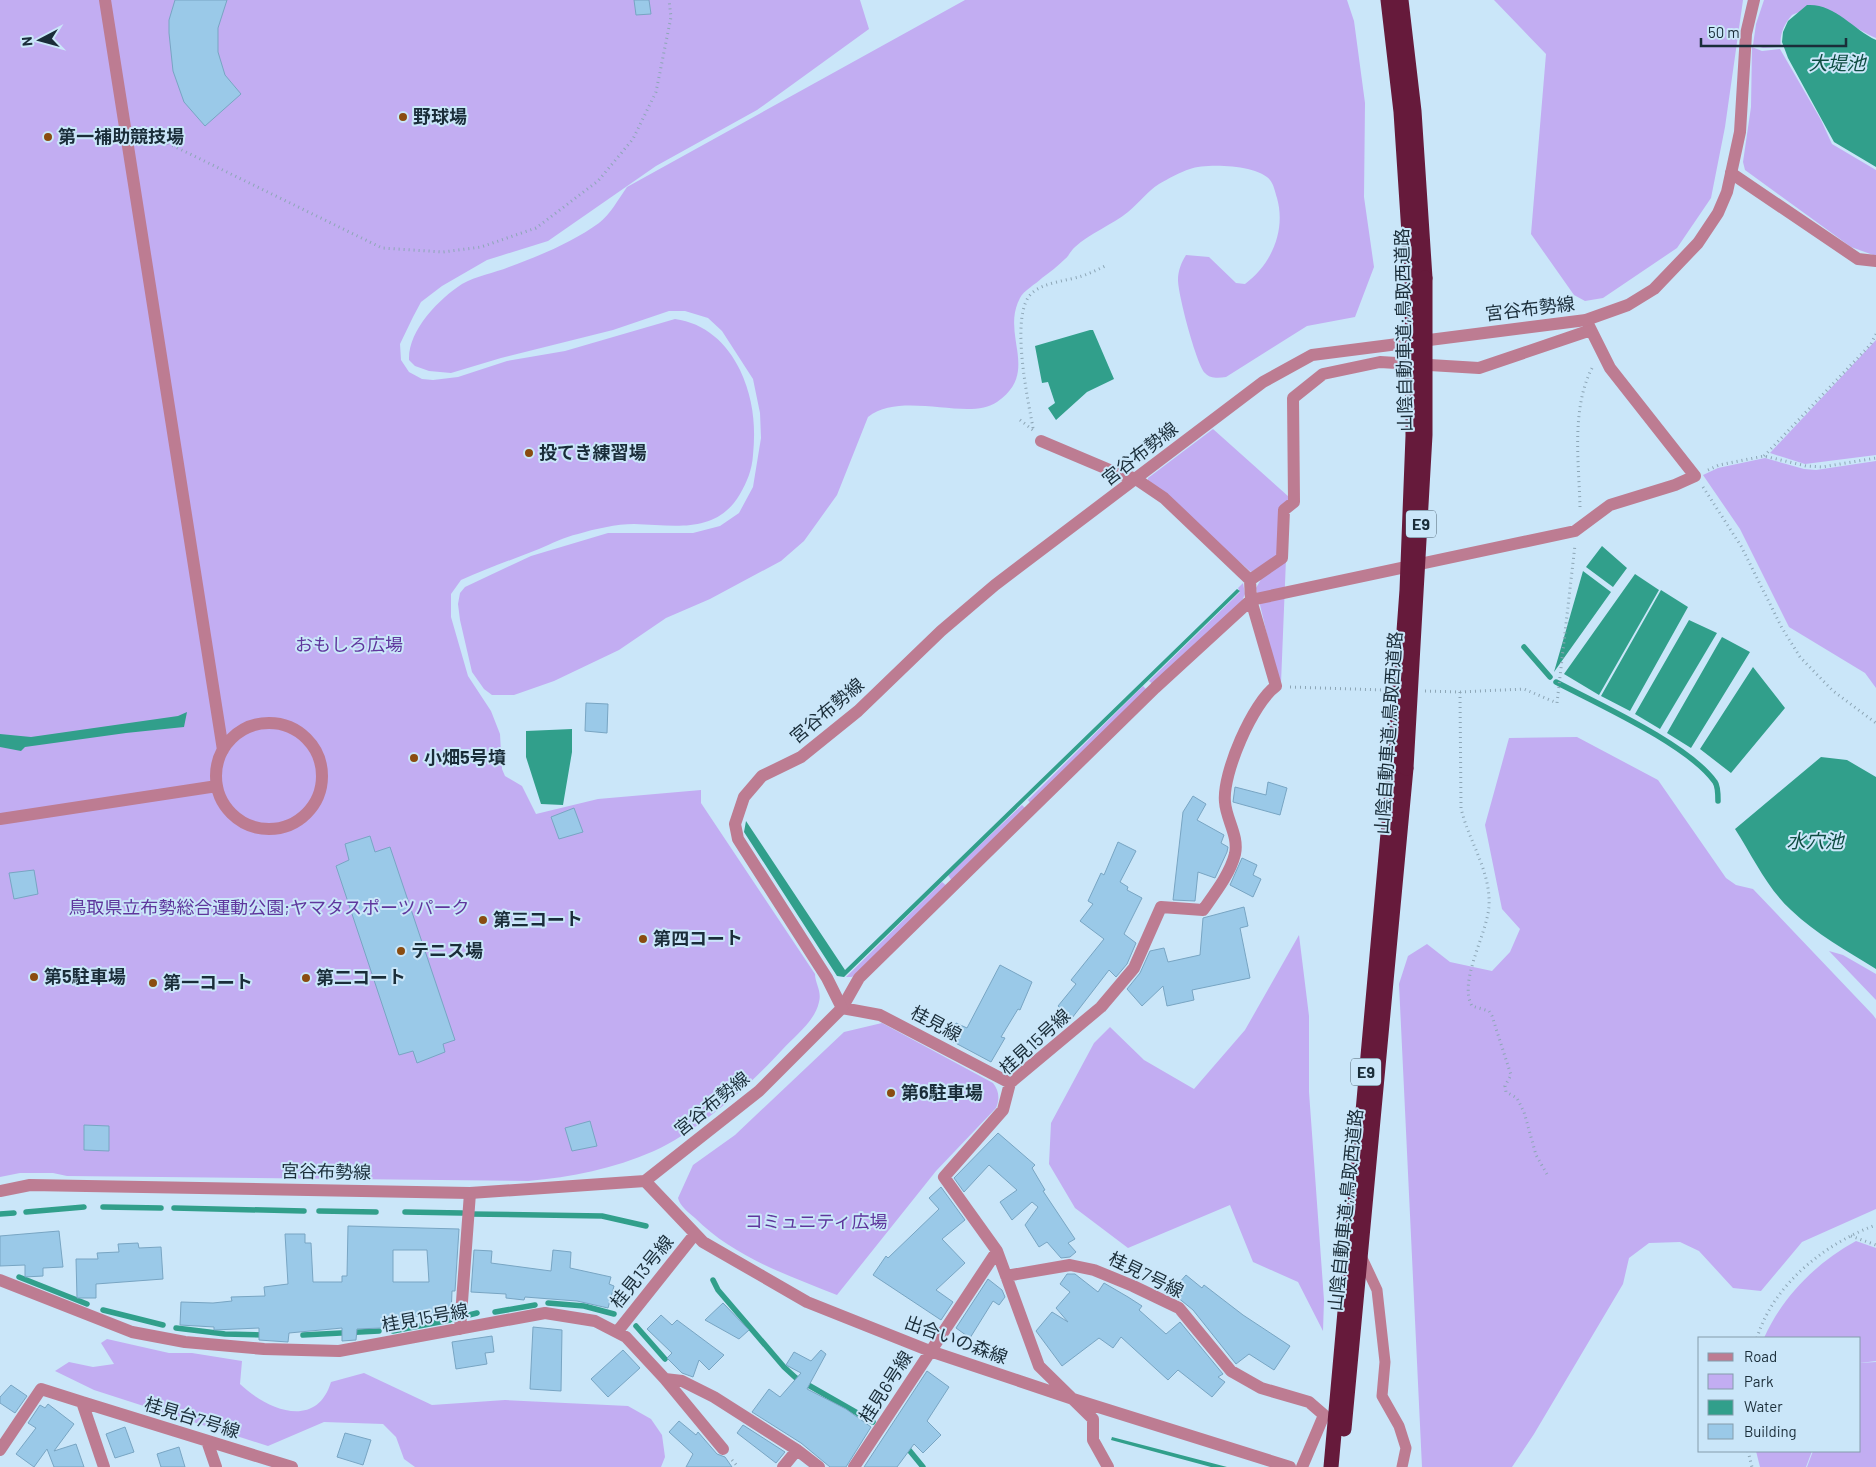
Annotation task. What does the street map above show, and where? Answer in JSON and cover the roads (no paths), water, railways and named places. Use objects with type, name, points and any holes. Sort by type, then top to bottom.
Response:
[{"type":"highway","name":"山陰自動車道;鳥取西道路","points":[[1388,0],[1419,279]]},
{"type":"highway","name":"山陰自動車道;鳥取西道路","points":[[1331,1467],[1361,1256],[1400,768],[1419,279],[1414,111],[1402,0]]},
{"type":"highway","name":"山陰自動車道;鳥取西道路","points":[[1341,1467],[1343,1376],[1400,768]]},
{"type":"street","points":[[105,0],[223,750]]},
{"type":"street","name":"宮谷布勢線","points":[[0,1191],[40,1185],[470,1193],[646,1181],[759,1091],[842,1008],[827,978],[738,839],[735,824],[744,797],[762,776],[801,756],[858,711],[941,631],[995,585],[1263,382],[1312,355],[1588,325],[1628,305],[1654,289],[1698,243],[1718,213],[1727,192],[1740,132],[1746,34],[1754,0]]},
{"type":"street","points":[[1731,173],[1858,259],[1876,261]]},
{"type":"street","points":[[842,1008],[859,978],[1141,702],[1251,600],[1576,531],[1610,505],[1675,485],[1695,476],[1610,368],[1588,325],[1479,368],[1380,362],[1323,374],[1293,398],[1294,502],[1284,510],[1282,558],[1250,580]]},
{"type":"street","points":[[1037,435],[1112,471],[1136,479],[1164,498],[1250,580],[1251,600]]},
{"type":"street","name":"桂見15号線","points":[[1108,1467],[1093,1440],[1093,1419],[1039,1366],[997,1251],[944,1177],[1003,1110],[1010,1083],[1101,1007],[1134,968],[1161,907],[1203,910],[1221,883],[1235,854],[1236,844],[1225,804],[1224,788],[1239,741],[1267,693],[1276,686],[1251,600]]},
{"type":"street","points":[[266,723],[283,725],[299,732],[312,745],[320,761],[322,778],[318,796],[310,811],[296,822],[279,828],[262,829],[245,824],[231,814],[221,800],[217,786],[217,766],[223,750],[234,736],[249,727],[266,723]]},
{"type":"street","points":[[0,819],[217,786]]},
{"type":"street","name":"桂見線","points":[[842,1008],[880,1015],[1010,1083]]},
{"type":"street","name":"出合いの森線","points":[[646,1181],[703,1242],[738,1264],[807,1302],[930,1351],[1073,1399],[1290,1467]]},
{"type":"street","points":[[460,1329],[470,1193]]},
{"type":"street","name":"桂見13号線","points":[[616,1332],[695,1234]]},
{"type":"street","name":"桂見6号線","points":[[854,1467],[997,1251]]},
{"type":"street","name":"桂見7号線","points":[[1006,1276],[1070,1265],[1094,1270],[1134,1286],[1179,1308],[1231,1371],[1261,1388],[1309,1402],[1324,1415],[1302,1467]]},
{"type":"street","name":"桂見15号線","points":[[0,1280],[132,1332],[185,1342],[264,1349],[339,1351],[545,1313],[595,1321],[626,1337],[665,1379],[723,1449]]},
{"type":"street","points":[[665,1379],[682,1381],[714,1397],[797,1450],[819,1467]]},
{"type":"street","name":"桂見台7号線","points":[[0,1450],[41,1389],[292,1467]]},
{"type":"street","points":[[82,1402],[104,1467]]},
{"type":"street","points":[[207,1441],[216,1467]]},
{"type":"street","points":[[782,1467],[797,1450]]},
{"type":"lane","points":[[1361,1256],[1377,1290],[1385,1362],[1382,1396],[1398,1426],[1406,1448],[1402,1467]]},
{"type":"water","name":"大堤池","points":[[1807,5],[1817,5],[1835,12],[1876,40],[1876,167],[1834,142],[1788,58],[1782,42],[1783,32],[1788,21]]},
{"type":"water","points":[[1093,330],[1114,379],[1087,392],[1056,420],[1048,408],[1055,403],[1048,382],[1042,383],[1035,346]]},
{"type":"water","points":[[1602,546],[1627,568],[1613,587],[1586,567]]},
{"type":"water","points":[[1583,571],[1611,592],[1554,672]]},
{"type":"water","points":[[1635,574],[1659,590],[1599,695],[1564,674]]},
{"type":"water","points":[[1237,589],[1240,591],[844,977],[837,976],[744,832],[746,821],[845,970]]},
{"type":"water","points":[[1661,590],[1688,607],[1630,711],[1601,696]]},
{"type":"water","points":[[1689,620],[1717,633],[1660,729],[1635,714]]},
{"type":"water","points":[[1722,637],[1750,652],[1691,748],[1667,733]]},
{"type":"water","points":[[1753,667],[1785,708],[1731,773],[1700,749]]},
{"type":"water","points":[[187,712],[184,727],[25,747],[21,751],[0,747],[0,734],[31,737],[178,716]]},
{"type":"water","points":[[572,729],[572,752],[563,805],[541,804],[526,757],[526,731]]},
{"type":"water","name":"水穴池","points":[[1821,757],[1847,760],[1876,777],[1876,969],[1821,934],[1791,910],[1767,882],[1735,829]]},
{"type":"water","points":[[1112,1437],[1227,1467],[1211,1467],[1111,1440]]},
{"type":"waterway","points":[[1524,647],[1550,677]]},
{"type":"waterway","points":[[1556,682],[1642,726],[1685,754],[1715,782],[1718,801]]},
{"type":"waterway","points":[[26,1212],[84,1207]]},
{"type":"waterway","points":[[103,1207],[161,1208]]},
{"type":"waterway","points":[[174,1208],[304,1211]]},
{"type":"waterway","points":[[319,1211],[376,1212]]},
{"type":"waterway","points":[[405,1212],[462,1213]]},
{"type":"waterway","points":[[0,1214],[14,1213]]},
{"type":"waterway","points":[[470,1214],[602,1216],[646,1226]]},
{"type":"waterway","points":[[19,1277],[87,1304]]},
{"type":"waterway","points":[[713,1280],[718,1290],[784,1367],[796,1378],[873,1422]]},
{"type":"waterway","points":[[548,1303],[584,1306],[614,1314]]},
{"type":"waterway","points":[[495,1312],[535,1305]]},
{"type":"waterway","points":[[103,1310],[163,1325]]},
{"type":"waterway","points":[[465,1316],[477,1313]]},
{"type":"waterway","points":[[393,1331],[450,1320]]},
{"type":"waterway","points":[[636,1326],[665,1359]]},
{"type":"waterway","points":[[176,1328],[225,1334],[265,1335]]},
{"type":"waterway","points":[[303,1335],[379,1331]]},
{"type":"waterway","points":[[905,1445],[923,1467]]},
{"type":"place","name":"野球場","points":[[403,117]]},
{"type":"place","name":"第一補助競技場","points":[[48,137]]},
{"type":"place","name":"投てき練習場","points":[[529,453]]},
{"type":"place","name":"小畑5号墳","points":[[414,758]]},
{"type":"place","name":"第三コート","points":[[483,920]]},
{"type":"place","name":"第四コート","points":[[643,939]]},
{"type":"place","name":"テニス場","points":[[401,951]]},
{"type":"place","name":"第5駐車場","points":[[34,977]]},
{"type":"place","name":"第二コート","points":[[306,978]]},
{"type":"place","name":"第一コート","points":[[153,983]]},
{"type":"place","name":"第6駐車場","points":[[891,1093]]},
{"type":"park label","name":"おもしろ広場","points":[[349,645]]},
{"type":"park label","name":"鳥取県立布勢総合運動公園;ヤマタスポーツパーク","points":[[269,908]]},
{"type":"park label","name":"コミュニティ広場","points":[[816,1222]]}]
